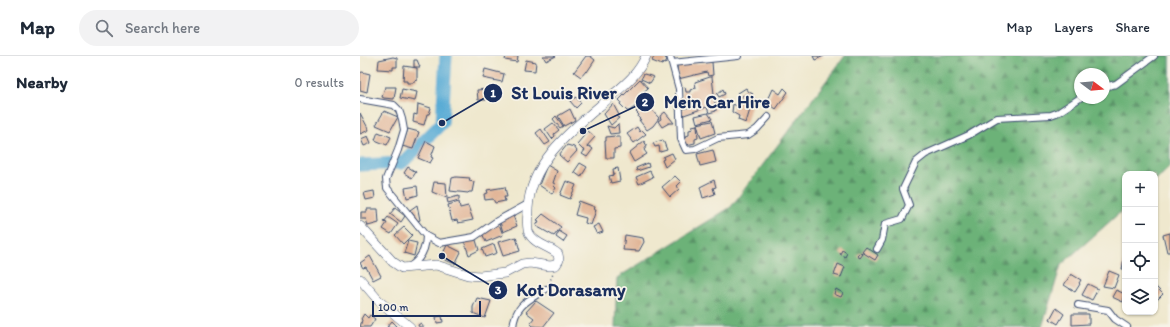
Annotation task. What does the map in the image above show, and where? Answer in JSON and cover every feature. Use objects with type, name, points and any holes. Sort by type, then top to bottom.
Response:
[{"type":"main road","points":[[360,226],[393,262],[402,268],[436,265],[468,275],[480,276],[504,273],[522,264],[530,262],[550,266],[556,265],[559,260],[558,254],[552,248],[533,239],[528,232],[528,204],[531,187],[542,163],[593,112],[631,79],[641,67],[646,56]]},
{"type":"main road","points":[[360,279],[379,301],[410,327]]},
{"type":"street","points":[[670,56],[681,102],[681,139],[686,150],[695,149],[718,138],[748,135],[757,129],[768,117]]},
{"type":"street","points":[[672,63],[738,56]]},
{"type":"street","points":[[1110,86],[1116,84],[1154,56]]},
{"type":"street","points":[[360,99],[387,102],[394,104],[399,110],[404,130],[398,150],[386,179],[387,188],[394,199],[426,236],[439,244],[474,237],[497,221],[528,204]]},
{"type":"street","points":[[877,249],[882,240],[885,224],[902,219],[909,205],[903,189],[916,162],[926,154],[969,135],[997,118],[1051,115],[1059,112],[1074,102]]},
{"type":"street","points":[[408,268],[421,255],[425,245],[426,236]]},
{"type":"street","points":[[513,327],[514,315],[522,304],[546,289]]},
{"type":"street","points":[[1078,305],[1108,310],[1115,319],[1127,327]]},
{"type":"path","points":[[546,289],[556,265]]},
{"type":"green space","points":[[845,56],[1170,56],[1170,167],[1158,178],[1158,171],[1122,171],[1122,211],[1061,265],[1042,327],[615,327],[617,278],[731,207]]},
{"type":"building","points":[[506,56],[518,56],[517,62],[505,60]]},
{"type":"building","points":[[543,56],[556,56],[546,61]]},
{"type":"building","points":[[586,56],[590,56],[595,60],[587,72],[586,71],[581,77],[574,72]]},
{"type":"building","points":[[654,56],[666,56],[665,58],[667,59],[665,64],[663,63],[662,65],[652,61]]},
{"type":"building","points":[[813,56],[824,56],[815,60]]},
{"type":"building","points":[[393,57],[397,58],[397,67],[393,67],[393,70],[378,69],[379,60]]},
{"type":"building","points":[[414,60],[417,60],[420,67],[414,67]]},
{"type":"building","points":[[526,60],[536,62],[535,71],[524,70]]},
{"type":"building","points":[[712,62],[713,75],[708,76],[707,72],[678,79],[677,65]]},
{"type":"building","points":[[404,66],[417,68],[417,80],[413,83],[403,81]]},
{"type":"building","points":[[485,69],[504,74],[502,82],[483,78]]},
{"type":"building","points":[[360,73],[370,74],[367,92],[360,90]]},
{"type":"building","points":[[644,74],[654,77],[650,83],[641,79]]},
{"type":"building","points":[[712,77],[716,111],[709,113],[707,107],[681,116],[681,109],[690,107],[688,100],[682,101],[682,88],[685,87],[686,92],[690,92],[690,90],[696,88],[695,82]]},
{"type":"building","points":[[640,79],[648,88],[640,95],[645,100],[627,111],[620,104],[621,102],[619,100]]},
{"type":"building","points":[[385,87],[396,87],[394,99],[382,97]]},
{"type":"building","points":[[746,88],[753,94],[750,97],[747,94],[740,97],[738,93]]},
{"type":"building","points":[[784,88],[788,92],[776,109],[767,102],[773,89],[780,94]]},
{"type":"building","points":[[402,89],[417,92],[415,101],[400,98]]},
{"type":"building","points":[[488,89],[489,98],[486,100],[478,100],[477,90]]},
{"type":"building","points":[[723,89],[725,94],[719,97],[717,94]]},
{"type":"building","points":[[576,97],[581,103],[576,108],[570,101]]},
{"type":"building","points":[[739,98],[748,101],[747,105],[751,106],[746,123],[738,120],[739,116],[732,112],[733,104],[737,106]]},
{"type":"building","points":[[418,104],[431,108],[429,114],[427,114],[424,125],[413,122],[414,114],[417,115]]},
{"type":"building","points":[[613,104],[619,115],[617,117],[619,118],[611,125],[604,114]]},
{"type":"building","points":[[646,104],[659,118],[653,126],[647,130],[639,120],[641,120],[636,112]]},
{"type":"building","points":[[570,109],[575,120],[564,126],[558,116]]},
{"type":"building","points":[[384,111],[398,117],[390,131],[376,125]]},
{"type":"building","points":[[665,112],[674,123],[669,123],[662,127],[658,121],[661,119],[660,116]]},
{"type":"building","points":[[360,113],[369,130],[360,134]]},
{"type":"building","points":[[708,113],[712,119],[697,123],[695,116]]},
{"type":"building","points":[[556,116],[563,126],[560,128],[553,119]]},
{"type":"building","points":[[712,121],[715,133],[701,138],[697,124]]},
{"type":"building","points":[[553,123],[559,130],[554,134],[555,136],[552,139],[545,129]]},
{"type":"building","points":[[618,124],[619,133],[610,134],[607,126],[614,128]]},
{"type":"building","points":[[697,125],[698,138],[695,139],[695,143],[682,146],[681,138],[689,135],[689,130],[693,129],[692,126]]},
{"type":"building","points":[[637,127],[640,132],[642,130],[646,134],[634,143],[627,134]]},
{"type":"building","points":[[408,129],[419,132],[413,149],[402,146]]},
{"type":"building","points":[[541,129],[550,142],[545,145],[536,133]]},
{"type":"building","points":[[588,131],[595,137],[586,147],[589,146],[593,149],[587,157],[582,154],[585,150],[577,144]]},
{"type":"building","points":[[378,132],[391,137],[387,145],[375,140]]},
{"type":"building","points":[[368,136],[371,143],[364,146],[361,139]]},
{"type":"building","points":[[606,137],[620,137],[620,148],[614,149],[614,158],[606,158]]},
{"type":"building","points":[[663,140],[667,150],[660,152],[659,146],[655,147],[653,143]]},
{"type":"building","points":[[426,141],[435,146],[431,157],[433,158],[430,163],[418,158]]},
{"type":"building","points":[[644,141],[647,146],[644,150],[647,154],[634,162],[629,153]]},
{"type":"building","points":[[567,145],[574,147],[577,151],[567,162],[559,155]]},
{"type":"building","points":[[713,150],[716,162],[700,166],[697,154]]},
{"type":"building","points":[[672,153],[675,159],[665,167],[662,160],[664,159],[663,157]]},
{"type":"building","points":[[580,163],[587,167],[581,177],[574,172]]},
{"type":"building","points":[[648,163],[649,167],[637,171],[636,168]]},
{"type":"building","points":[[547,165],[557,171],[553,183],[555,184],[554,186],[556,188],[552,194],[539,185]]},
{"type":"building","points":[[408,167],[416,172],[412,178],[404,173]]},
{"type":"building","points":[[618,168],[620,181],[611,183],[609,176],[614,175],[613,169]]},
{"type":"building","points":[[650,171],[653,177],[639,184],[636,177]]},
{"type":"building","points":[[675,176],[681,182],[677,186],[679,189],[670,197],[662,187]]},
{"type":"building","points":[[452,178],[470,178],[469,181],[474,182],[472,192],[450,191]]},
{"type":"building","points":[[714,180],[716,187],[713,188],[715,194],[703,198],[700,187]]},
{"type":"building","points":[[566,181],[576,185],[570,199],[560,195]]},
{"type":"building","points":[[434,182],[446,183],[447,198],[432,192]]},
{"type":"building","points":[[417,186],[418,195],[407,198],[405,188]]},
{"type":"building","points":[[505,187],[507,197],[504,197],[505,201],[495,203],[493,199],[485,200],[484,194],[488,193],[487,190]]},
{"type":"building","points":[[374,191],[375,198],[366,200],[364,193]]},
{"type":"building","points":[[459,196],[459,200],[448,203],[447,199]]},
{"type":"building","points":[[579,201],[595,207],[594,210],[596,210],[591,225],[585,223],[586,218],[575,215]]},
{"type":"building","points":[[459,202],[460,208],[468,206],[473,220],[458,223],[457,220],[452,221],[448,205]]},
{"type":"building","points":[[417,205],[420,220],[418,221],[410,210]]},
{"type":"building","points":[[395,208],[405,216],[401,222],[390,214]]},
{"type":"building","points":[[367,209],[378,209],[379,223],[368,226],[366,219],[361,219],[361,212],[367,212]]},
{"type":"building","points":[[512,213],[517,226],[503,232],[500,222]]},
{"type":"building","points":[[543,214],[561,227],[554,236],[536,226],[539,221],[537,220]]},
{"type":"building","points":[[388,217],[398,224],[391,234],[383,229],[387,223],[384,222]]},
{"type":"building","points":[[499,224],[503,235],[486,242],[481,231]]},
{"type":"building","points":[[599,224],[603,232],[597,234],[593,227]]},
{"type":"building","points":[[404,227],[412,235],[403,244],[395,235]]},
{"type":"building","points":[[559,231],[567,236],[563,242],[556,237]]},
{"type":"building","points":[[1170,233],[1170,252],[1167,252],[1163,235]]},
{"type":"building","points":[[625,235],[643,238],[644,242],[639,251],[623,250]]},
{"type":"building","points":[[475,237],[479,250],[469,255],[464,241]]},
{"type":"building","points":[[516,237],[520,251],[503,256],[498,242]]},
{"type":"building","points":[[408,241],[417,243],[414,256],[404,253]]},
{"type":"building","points":[[494,244],[497,253],[485,257],[482,249]]},
{"type":"building","points":[[447,245],[461,252],[455,264],[441,258]]},
{"type":"building","points":[[866,247],[878,255],[875,260],[862,252]]},
{"type":"building","points":[[842,250],[847,253],[845,257],[840,254]]},
{"type":"building","points":[[860,253],[863,254],[860,258],[857,256]]},
{"type":"building","points":[[370,256],[381,276],[373,280],[366,267],[363,268],[360,263]]},
{"type":"building","points":[[838,264],[845,267],[841,277],[834,275]]},
{"type":"building","points":[[1109,271],[1119,275],[1114,288],[1103,286]]},
{"type":"building","points":[[1071,274],[1081,280],[1075,292],[1064,285]]},
{"type":"building","points":[[1088,284],[1098,289],[1092,300],[1082,295]]},
{"type":"building","points":[[836,289],[843,293],[841,297],[834,294]]},
{"type":"building","points":[[1158,289],[1163,294],[1158,299]]},
{"type":"building","points":[[1116,290],[1122,293],[1122,302],[1112,297]]},
{"type":"building","points":[[477,298],[491,301],[485,318],[473,313],[473,307]]},
{"type":"building","points":[[536,301],[554,313],[543,327],[533,326],[530,323],[534,318],[526,312]]},
{"type":"building","points":[[1056,308],[1064,314],[1058,324],[1050,319]]},
{"type":"building","points":[[364,314],[368,318],[370,315],[375,319],[370,327],[360,327],[361,319]]},
{"type":"building","points":[[1072,314],[1089,314],[1089,324],[1072,325]]},
{"type":"building","points":[[442,316],[443,322],[437,323],[436,317]]},
{"type":"building","points":[[392,321],[398,327],[387,327]]},
{"type":"building","points":[[421,323],[424,327],[419,327],[418,325]]},
{"type":"waterway","points":[[360,165],[402,163],[442,123],[446,56]]},
{"type":"place","name":"St Louis River","points":[[442,123]]},
{"type":"place","name":"Mein Car Hire","points":[[583,131]]},
{"type":"place","name":"Kot Dorasamy","points":[[442,256]]}]
